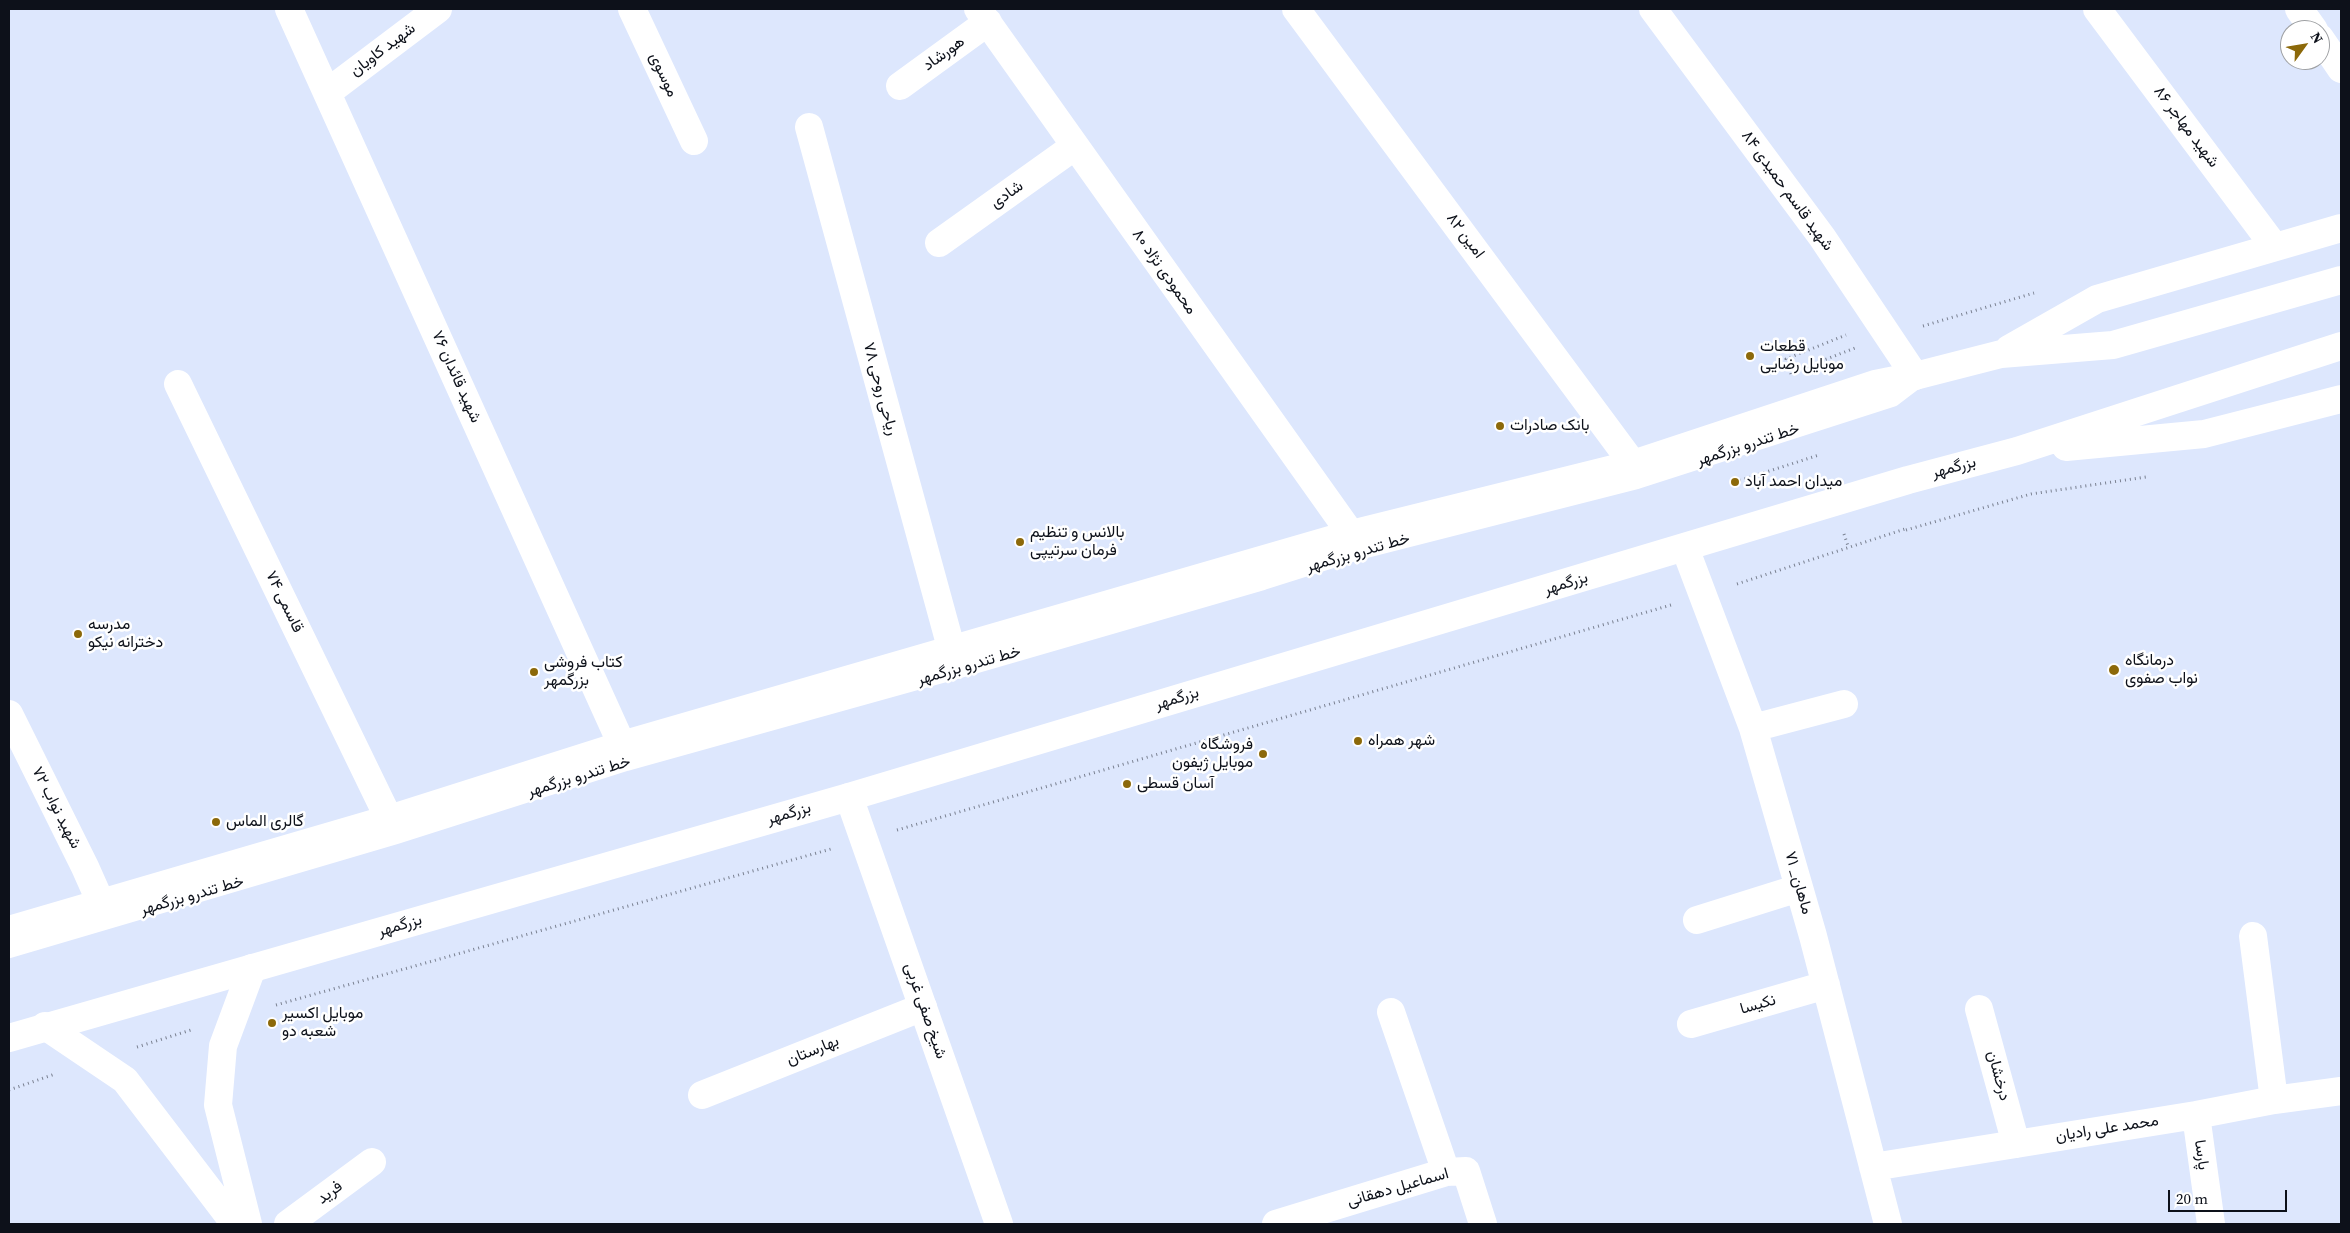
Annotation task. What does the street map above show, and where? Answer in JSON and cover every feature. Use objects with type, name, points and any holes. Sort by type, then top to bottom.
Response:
[{"type":"street","name":"شهید قائدان ۷۶","points":[[289,9],[622,745]]},
{"type":"street","name":"شهید کاویان","points":[[328,92],[438,9]]},
{"type":"street","name":"موسوی","points":[[632,9],[694,141]]},
{"type":"street","name":"امین ۸۲","points":[[1296,9],[1634,464]]},
{"type":"street","name":"شهید قاسم حمیدی ۸۴","points":[[1653,9],[1822,237],[1888,336],[1919,375]]},
{"type":"street","name":"شهید مهاجر ۸۶","points":[[2097,9],[2274,246]]},
{"type":"street","points":[[2299,9],[2307,20]]},
{"type":"street","name":"هورشاد","points":[[900,86],[983,15]]},
{"type":"street","name":"محمودی نژاد ۸۰","points":[[983,15],[1351,534]]},
{"type":"street","points":[[2330,53],[2341,69]]},
{"type":"street","name":"ریاحی روحی ۷۸","points":[[809,127],[952,651]]},
{"type":"street","name":"شادی","points":[[939,243],[1075,146]]},
{"type":"street","points":[[2001,354],[2096,299],[2341,228]]},
{"type":"street","points":[[9,930],[389,819],[622,745],[1351,534],[1634,464],[1875,384],[2001,354],[2114,345],[2341,280]]},
{"type":"street","name":"بزرگمهر","points":[[9,1038],[45,1026],[849,797],[1908,480],[2017,451],[2341,346]]},
{"type":"street","name":"قاسمی ۷۴","points":[[178,384],[389,819]]},
{"type":"street","points":[[2017,451],[2204,434],[2341,399]]},
{"type":"street","name":"۷۱ _ماهان","points":[[1685,548],[1752,728],[1826,985],[1888,1224]]},
{"type":"street","points":[[1752,728],[1844,704]]},
{"type":"street","name":"شهید نواب ۷۲","points":[[9,714],[86,867],[100,903]]},
{"type":"street","name":"شیخ صفی غربی","points":[[849,797],[999,1224]]},
{"type":"street","points":[[1697,920],[1799,888]]},
{"type":"street","points":[[2253,936],[2274,1100]]},
{"type":"street","points":[[248,1224],[218,1105],[223,1046],[252,968]]},
{"type":"street","name":"نکیسا","points":[[1691,1024],[1826,985]]},
{"type":"street","name":"بهارستان","points":[[702,1094],[923,1007]]},
{"type":"street","name":"درخشان","points":[[1979,1009],[2016,1144]]},
{"type":"street","points":[[1391,1012],[1446,1172]]},
{"type":"street","points":[[45,1026],[125,1080],[235,1224]]},
{"type":"street","name":"محمد علی رادیان","points":[[1873,1167],[2196,1115],[2274,1100],[2341,1091]]},
{"type":"street","name":"پارسا","points":[[2196,1115],[2211,1224]]},
{"type":"street","name":"فرید","points":[[288,1224],[372,1162]]},
{"type":"street","name":"اسماعیل دهقانی","points":[[1276,1224],[1446,1172],[1466,1171],[1483,1224]]},
{"type":"lane","name":"خط تندرو بزرگمهر","points":[[9,949],[396,836],[626,762],[1013,653],[1358,551],[1637,480],[1892,398],[1919,375]]},
{"type":"path","points":[[1781,376],[1888,336],[2040,291]]},
{"type":"path","points":[[1786,358],[1852,332]]},
{"type":"path","points":[[1736,482],[1783,468]]},
{"type":"path","points":[[1848,546],[2032,494],[2148,477]]},
{"type":"path","points":[[96,1059],[234,1016],[865,839],[1703,596],[1848,546],[1908,528]]},
{"type":"place","name":"قطعات موبایل رضایی","points":[[1750,356]]},
{"type":"place","name":"بانک صادرات","points":[[1500,426]]},
{"type":"place","name":"میدان احمد آباد","points":[[1735,482]]},
{"type":"place","name":"بالانس و تنظیم فرمان سرتیپی","points":[[1020,542]]},
{"type":"place","name":"مدرسه دخترانه نیکو","points":[[78,634]]},
{"type":"place","name":"درمانگاه نواب صفوی","points":[[2114,670]]},
{"type":"place","name":"کتاب فروشی بزرگمهر","points":[[534,672]]},
{"type":"place","name":"شهر همراه","points":[[1358,741]]},
{"type":"place","name":"فروشگاه موبایل ژیفون","points":[[1263,754]]},
{"type":"place","name":"آسان قسطی","points":[[1127,784]]},
{"type":"place","name":"گالری الماس","points":[[216,822]]},
{"type":"place","name":"موبایل اکسیر شعبه دو","points":[[272,1023]]}]
